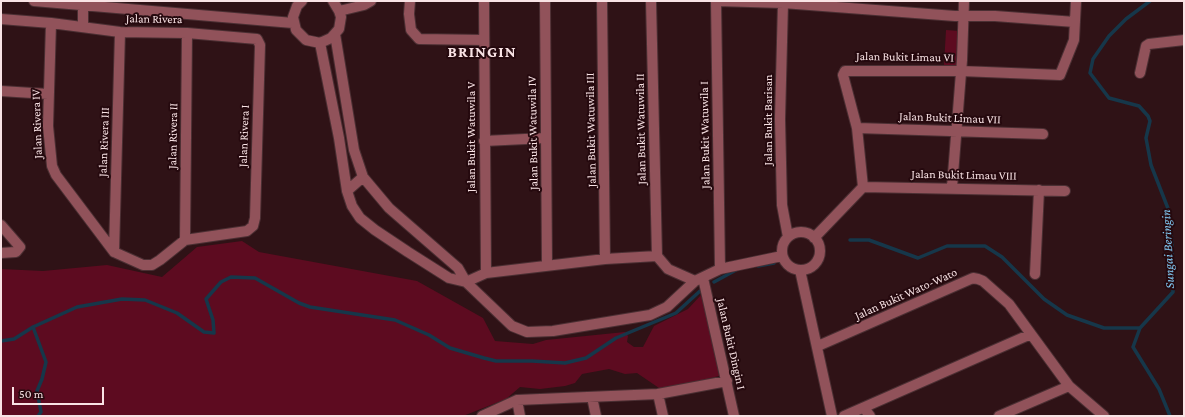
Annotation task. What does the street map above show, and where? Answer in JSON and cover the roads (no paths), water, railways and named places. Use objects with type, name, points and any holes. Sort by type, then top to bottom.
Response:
[{"type":"street","points":[[34,1],[294,23]]},
{"type":"street","points":[[302,1],[295,11],[294,23],[300,36],[312,42],[320,43],[336,34]]},
{"type":"street","points":[[333,1],[339,11],[340,23],[336,34],[354,150],[363,177],[389,208],[458,268],[466,282],[512,326],[527,332],[553,331],[650,315],[667,307],[699,280],[720,269],[782,256]]},
{"type":"street","points":[[339,11],[364,5],[371,1]]},
{"type":"street","points":[[410,1],[409,14],[412,33],[419,39],[484,40]]},
{"type":"street","name":"Jalan Bukit Watuwila V","points":[[484,1],[486,273]]},
{"type":"street","name":"Jalan Bukit Watuwila IV","points":[[545,1],[547,265]]},
{"type":"street","name":"Jalan Bukit Watuwila III","points":[[602,1],[605,259]]},
{"type":"street","name":"Jalan Bukit Watuwila II","points":[[651,1],[657,256]]},
{"type":"street","points":[[716,1],[761,1],[877,6],[962,16],[995,16],[1075,22],[1076,1]]},
{"type":"street","name":"Jalan Bukit Watuwila I","points":[[716,1],[720,269]]},
{"type":"street","points":[[952,187],[961,71],[962,16],[964,1]]},
{"type":"street","name":"Jalan Bukit Barisan","points":[[783,3],[780,119],[782,205],[788,237]]},
{"type":"street","points":[[83,5],[83,27]]},
{"type":"street","name":"Jalan Rivera","points":[[1,19],[51,23],[120,32],[187,33],[257,39]]},
{"type":"street","name":"Jalan Bukit Limau VI","points":[[863,187],[857,128],[842,74],[845,71],[961,71],[1060,75],[1074,40],[1075,22]]},
{"type":"street","name":"Jalan Rivera IV","points":[[51,23],[48,126],[54,171],[114,252]]},
{"type":"street","name":"Jalan Rivera III","points":[[114,252],[120,32]]},
{"type":"street","name":"Jalan Rivera II","points":[[185,240],[187,33]]},
{"type":"street","name":"Jalan Rivera I","points":[[185,240],[247,230],[253,226],[255,218],[260,45],[257,39]]},
{"type":"street","points":[[1140,73],[1146,46],[1184,40]]},
{"type":"street","points":[[320,43],[339,138],[347,191],[352,206],[360,218],[375,230],[450,278],[466,282],[486,273],[605,259],[657,256],[663,266],[668,269],[699,280]]},
{"type":"street","points":[[1,92],[48,94]]},
{"type":"street","name":"Jalan Bukit Limau VII","points":[[857,128],[1043,134]]},
{"type":"street","points":[[484,141],[546,138]]},
{"type":"street","points":[[347,191],[363,177]]},
{"type":"street","points":[[814,238],[863,187]]},
{"type":"street","name":"Jalan Bukit Limau VIII","points":[[863,187],[952,187],[1065,191]]},
{"type":"street","points":[[1035,274],[1039,190]]},
{"type":"street","points":[[1,224],[20,247],[16,252],[1,253]]},
{"type":"street","points":[[801,232],[814,238],[818,244],[818,259],[814,265],[808,269],[800,270],[789,266],[782,256],[782,249],[788,237],[794,233],[801,232]]},
{"type":"street","points":[[114,252],[143,265],[152,265],[185,240]]},
{"type":"street","points":[[800,270],[818,346],[832,416]]},
{"type":"street","name":"Jalan Bukit Wato-Wato","points":[[818,346],[973,278],[984,281],[1009,304],[1069,386],[1104,416]]},
{"type":"street","name":"Jalan Bukit Dingin I","points":[[699,280],[727,381],[734,416]]},
{"type":"street","points":[[844,416],[867,412],[1031,334]]},
{"type":"street","points":[[482,416],[517,400],[658,394],[727,381]]},
{"type":"street","points":[[999,416],[1069,386]]},
{"type":"street","points":[[658,394],[663,416]]},
{"type":"street","points":[[592,396],[596,416]]},
{"type":"street","points":[[517,400],[520,416]]},
{"type":"waterway","name":"Sungai Beringin","points":[[1150,1],[1126,19],[1109,36],[1093,59],[1090,73],[1109,98],[1139,106],[1148,116],[1150,121],[1146,138],[1151,165],[1169,211],[1172,244],[1173,292],[1140,328],[1133,347],[1159,389],[1170,416]]},
{"type":"waterway","points":[[850,240],[869,240],[918,258],[947,246],[985,246],[1002,257],[1044,299],[1067,315],[1104,328],[1140,328]]},
{"type":"waterway","points":[[758,266],[774,263]]},
{"type":"waterway","points":[[714,282],[736,270]]},
{"type":"waterway","points":[[1,341],[14,339],[33,327],[77,307],[122,299],[145,300],[177,313],[204,332],[214,333],[213,320],[206,299],[221,282],[231,277],[255,278],[299,303],[310,307],[395,320],[429,335],[450,348],[484,358],[496,361],[565,363],[586,358],[616,338],[676,313],[700,291]]},
{"type":"waterway","points":[[33,327],[46,362],[42,379],[37,391],[41,412],[38,416]]},
{"type":"district","name":"BRINGIN","points":[[482,52]]}]
